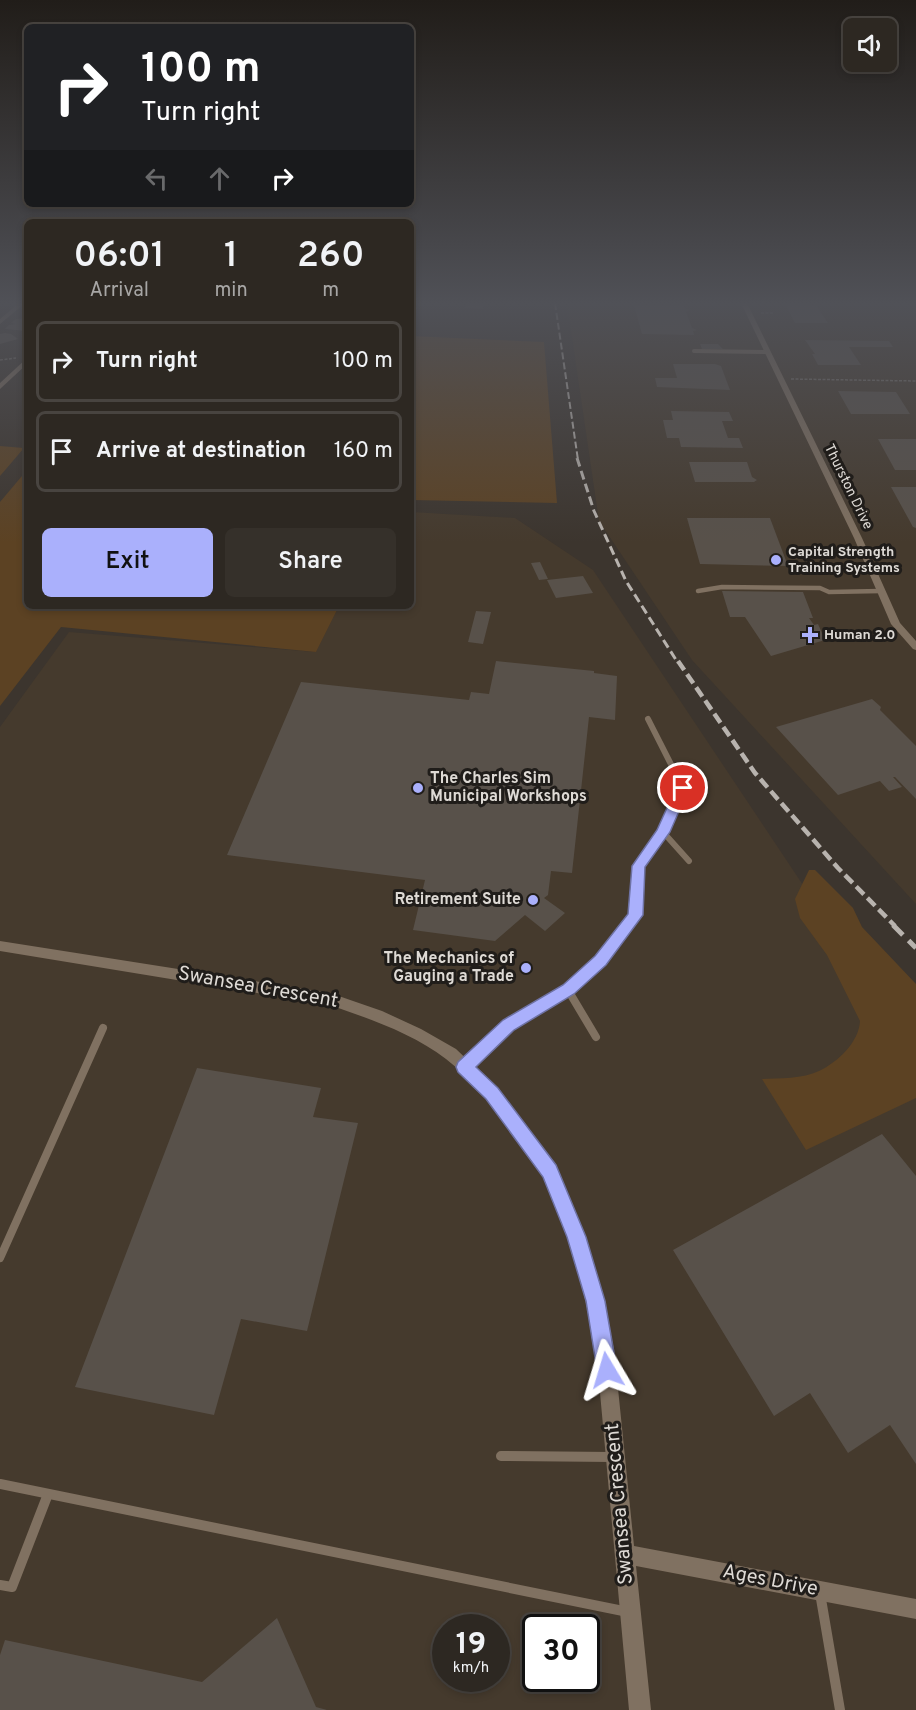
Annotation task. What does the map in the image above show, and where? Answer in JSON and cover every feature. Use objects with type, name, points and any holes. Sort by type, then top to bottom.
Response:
[{"type":"street","name":"Thurston Drive","points":[[782,383],[896,624],[916,647]]},
{"type":"street","name":"Swansea Crescent","points":[[0,946],[330,999],[377,1015],[416,1033],[451,1054],[492,1093],[550,1171],[576,1237],[595,1301],[605,1349],[640,1710]]},
{"type":"street","name":"Ages Drive","points":[[624,1554],[916,1609]]},
{"type":"lane","points":[[698,591],[722,587],[820,588],[829,592],[881,591]]},
{"type":"lane","points":[[464,1067],[508,1025],[568,990],[601,960],[635,915],[639,866],[663,832],[683,788],[648,719]]},
{"type":"lane","points":[[663,832],[689,861]]},
{"type":"lane","points":[[568,990],[596,1037]]},
{"type":"lane","points":[[0,1258],[103,1028]]},
{"type":"lane","points":[[501,1456],[615,1457]]},
{"type":"lane","points":[[0,1484],[630,1613]]},
{"type":"lane","points":[[0,1585],[12,1587],[48,1494]]},
{"type":"lane","points":[[820,1591],[840,1710]]},
{"type":"shaded area","points":[[414,383],[547,383],[557,503],[414,500]]},
{"type":"shaded area","points":[[579,383],[916,383],[916,904],[692,660],[599,521]]},
{"type":"shaded area","points":[[0,446],[24,448],[0,476]]},
{"type":"shaded area","points":[[24,474],[24,609],[338,609],[316,652],[61,627],[0,706],[0,502]]},
{"type":"shaded area","points":[[414,512],[515,518],[593,570],[885,1008],[916,1024],[916,1710],[0,1710],[0,727],[69,632],[316,652],[338,609],[414,609]]},
{"type":"shaded area","points":[[809,870],[815,870],[853,908],[862,927],[916,984],[916,1098],[806,1150],[762,1079],[791,1078],[813,1074],[826,1067],[852,1044],[860,1021],[827,955],[800,918],[795,899]]},
{"type":"building","points":[[656,383],[727,383],[730,390],[657,387]]},
{"type":"building","points":[[838,391],[896,392],[910,414],[851,414]]},
{"type":"building","points":[[671,411],[729,412],[733,421],[722,421],[728,438],[739,438],[743,448],[681,447],[679,438],[667,438],[663,420],[673,420]]},
{"type":"building","points":[[878,439],[916,439],[916,470],[895,470]]},
{"type":"building","points":[[689,462],[747,462],[752,477],[757,480],[754,482],[695,482]]},
{"type":"building","points":[[891,487],[916,487],[916,528],[913,527]]},
{"type":"building","points":[[687,518],[770,518],[788,566],[700,564]]},
{"type":"building","points":[[540,562],[548,579],[539,580],[531,563]]},
{"type":"building","points":[[583,576],[593,593],[556,598],[547,580]]},
{"type":"building","points":[[722,591],[803,592],[813,618],[809,618],[814,625],[818,624],[825,640],[771,656],[745,617],[730,617]]},
{"type":"building","points":[[476,611],[491,612],[483,644],[468,642]]},
{"type":"building","name":"The Charles Sim Municipal Workshops","points":[[496,661],[594,671],[594,673],[617,676],[615,720],[589,717],[572,873],[551,871],[548,895],[544,898],[565,913],[545,931],[525,915],[495,941],[413,930],[425,880],[227,855],[301,682],[469,700],[471,692],[489,694]]},
{"type":"building","points":[[872,699],[916,746],[916,799],[895,777],[893,777],[902,787],[889,791],[880,781],[838,795],[776,727]]},
{"type":"building","points":[[197,1068],[321,1088],[313,1117],[358,1123],[307,1331],[241,1319],[214,1415],[75,1387]]},
{"type":"building","points":[[882,1134],[916,1176],[916,1464],[890,1425],[848,1453],[810,1393],[774,1416],[673,1250]]},
{"type":"building","points":[[277,1618],[316,1707],[327,1710],[0,1710],[0,1655],[5,1640],[202,1682]]},
{"type":"railway","points":[[567,383],[578,460]]},
{"type":"railway","points":[[577,458],[594,511],[626,581],[678,663]]},
{"type":"railway","points":[[678,661],[755,773],[838,868],[895,926]]},
{"type":"railway","points":[[893,925],[916,948]]},
{"type":"place","name":"Capital Strength Training Systems","points":[[776,560]]},
{"type":"place","name":"Human 2.0","points":[[810,635]]},
{"type":"place","name":"The Charles Sim Municipal Workshops","points":[[418,788]]},
{"type":"place","name":"Retirement Suite","points":[[533,900]]},
{"type":"place","name":"The Mechanics of Gauging a Trade","points":[[526,968]]},
{"type":"route","points":[[607,1370],[595,1301],[576,1237],[550,1171],[492,1093],[464,1067],[508,1025],[568,990],[601,960],[635,915],[639,866],[663,832],[683,788]]}]
